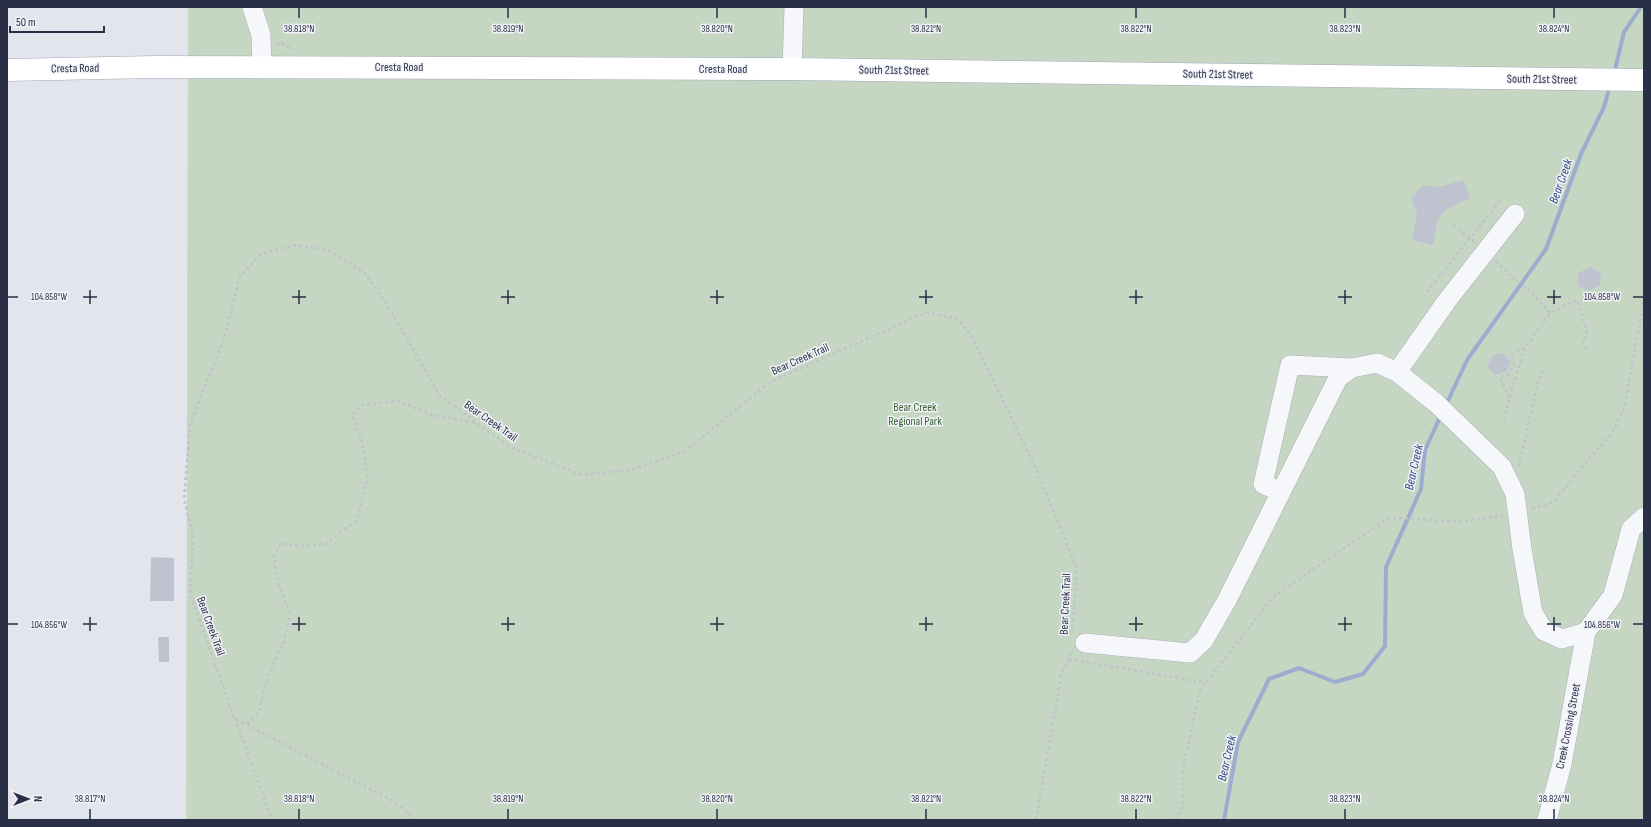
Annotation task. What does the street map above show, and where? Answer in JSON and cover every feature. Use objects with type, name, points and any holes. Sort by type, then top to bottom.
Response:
[{"type":"main road","name":"Cresta Road","points":[[7,70],[155,67],[792,69]]},
{"type":"main road","name":"South 21st Street","points":[[792,69],[1637,79]]},
{"type":"street","points":[[252,7],[261,35],[262,67]]},
{"type":"street","points":[[792,69],[794,7]]},
{"type":"street","points":[[1398,372],[1446,302],[1515,214]]},
{"type":"street","points":[[1281,492],[1263,484],[1290,365],[1352,368],[1377,363],[1398,372],[1436,403],[1502,468],[1515,494],[1522,549],[1533,613],[1544,631],[1562,639],[1586,632],[1613,595],[1631,529],[1644,517]]},
{"type":"street","points":[[1077,641],[1190,653],[1204,640],[1227,600],[1338,378],[1352,368]]},
{"type":"street","name":"Creek Crossing Street","points":[[1547,820],[1562,764],[1586,632]]},
{"type":"path","points":[[1423,297],[1502,198]]},
{"type":"path","name":"Bear Creek Trail","points":[[272,820],[190,593],[193,535],[184,499],[190,424],[225,336],[239,278],[261,254],[296,245],[328,250],[365,273],[390,309],[439,395],[510,447],[582,475],[635,469],[685,451],[770,382],[927,312],[958,319],[972,337],[1038,473],[1077,569],[1077,641],[1061,677],[1036,820]]},
{"type":"path","points":[[1511,276],[1529,290],[1550,313]]},
{"type":"path","points":[[1176,820],[1183,805],[1183,767],[1200,690],[1273,597],[1387,519],[1401,518],[1460,522],[1518,513],[1553,502],[1613,432],[1624,409],[1644,299]]},
{"type":"path","points":[[1504,420],[1525,348],[1550,313],[1577,300],[1587,330],[1583,343],[1587,351]]},
{"type":"path","points":[[1509,399],[1500,378],[1509,374],[1514,364],[1511,354],[1525,348]]},
{"type":"path","points":[[1509,481],[1518,468],[1537,384],[1544,366]]},
{"type":"path","points":[[247,724],[259,712],[267,678],[284,641],[290,614],[279,586],[274,556],[281,543],[298,546],[326,544],[358,520],[368,478],[362,442],[352,415],[362,405],[398,401],[432,415],[478,423]]},
{"type":"path","points":[[1069,659],[1206,683]]},
{"type":"path","points":[[234,718],[395,802],[416,820]]},
{"type":"green space","name":"Bear Creek Regional Park","points":[[188,7],[1644,7],[1644,820],[186,820]]},
{"type":"building","points":[[1464,180],[1470,198],[1447,209],[1438,219],[1433,245],[1412,240],[1417,214],[1411,198],[1423,185],[1439,187]]},
{"type":"building","points":[[1591,267],[1601,274],[1600,285],[1589,291],[1578,286],[1578,273]]},
{"type":"building","points":[[1503,353],[1511,362],[1506,372],[1495,375],[1487,366],[1493,355]]},
{"type":"building","points":[[151,557],[174,558],[174,601],[150,601]]},
{"type":"building","points":[[158,637],[169,637],[169,662],[159,662]]},
{"type":"waterway","name":"Bear Creek","points":[[1614,74],[1624,32],[1641,7]]},
{"type":"waterway","name":"Bear Creek","points":[[1446,405],[1467,360],[1546,249],[1581,154],[1604,107],[1610,86]]},
{"type":"waterway","name":"Bear Creek","points":[[1224,820],[1238,742],[1269,679],[1299,668],[1335,682],[1363,674],[1385,646],[1386,567],[1421,489],[1425,450],[1441,415]]}]
